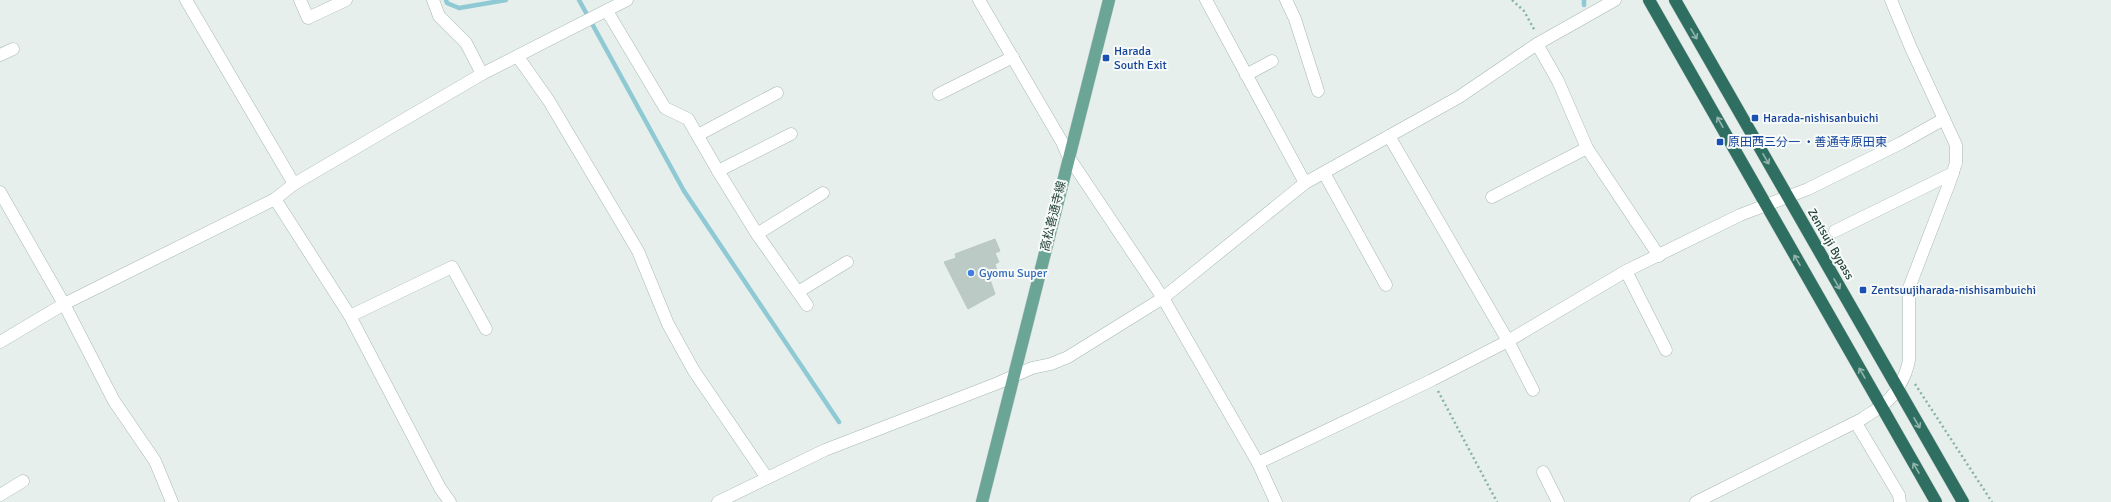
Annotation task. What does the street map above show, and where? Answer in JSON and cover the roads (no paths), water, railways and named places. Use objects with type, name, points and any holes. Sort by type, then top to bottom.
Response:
[{"type":"highway","points":[[1650,0],[1936,502]]},
{"type":"highway","name":"Zentsuji Bypass","points":[[1675,0],[1963,502]]},
{"type":"main road","name":"高松善通寺線","points":[[982,502],[1068,156],[1110,1]]},
{"type":"street","points":[[186,0],[294,184]]},
{"type":"street","points":[[300,0],[308,18],[346,0]]},
{"type":"street","points":[[433,0],[439,16],[466,43],[482,74]]},
{"type":"street","points":[[0,342],[64,304],[275,199],[294,184],[482,74],[518,57],[627,0]]},
{"type":"street","points":[[979,0],[1013,57],[1068,156],[1163,298],[1258,463],[1276,502]]},
{"type":"street","points":[[1206,0],[1305,183]]},
{"type":"street","points":[[1286,0],[1295,20],[1318,91]]},
{"type":"street","points":[[718,502],[825,450],[998,384],[1013,376],[1068,357],[1163,298],[1305,183],[1459,97],[1539,43],[1615,0]]},
{"type":"street","points":[[1696,502],[1856,423],[1881,407],[1897,389],[1907,372],[1909,360],[1909,288],[1953,173],[1956,163],[1956,145],[1911,48],[1891,0]]},
{"type":"street","points":[[607,11],[665,108],[688,119],[757,234],[807,305]]},
{"type":"street","points":[[1539,43],[1558,81],[1587,148],[1659,256]]},
{"type":"street","points":[[0,55],[13,49]]},
{"type":"street","points":[[518,57],[549,100],[638,251],[668,324],[694,371],[767,478]]},
{"type":"street","points":[[939,94],[1013,57]]},
{"type":"street","points":[[1246,75],[1272,61]]},
{"type":"street","points":[[698,135],[777,93]]},
{"type":"street","points":[[1258,463],[1432,380],[1508,341],[1626,271],[1740,216],[1815,185],[1901,143],[1944,119]]},
{"type":"street","points":[[718,171],[791,134]]},
{"type":"street","points":[[1389,136],[1508,341],[1533,390]]},
{"type":"street","points":[[1492,197],[1587,148]]},
{"type":"street","points":[[1324,173],[1386,285]]},
{"type":"street","points":[[1834,231],[1953,173]]},
{"type":"street","points":[[0,192],[64,304],[114,401],[155,461],[172,502]]},
{"type":"street","points":[[757,234],[823,193]]},
{"type":"street","points":[[275,199],[350,316],[440,488],[450,502]]},
{"type":"street","points":[[798,292],[847,262]]},
{"type":"street","points":[[350,316],[452,267],[486,329]]},
{"type":"street","points":[[1626,271],[1666,350]]},
{"type":"street","points":[[1856,423],[1899,495],[1900,502]]},
{"type":"street","points":[[1542,472],[1558,502]]},
{"type":"street","points":[[0,495],[23,481]]},
{"type":"waterway","points":[[446,0],[447,3],[459,8],[506,0]]},
{"type":"waterway","points":[[579,0],[684,191],[839,422]]},
{"type":"waterway","points":[[1584,0],[1584,5]]},
{"type":"place","name":"Harada South Exit","points":[[1106,58]]},
{"type":"place","name":"Harada-nishisanbuichi","points":[[1755,118]]},
{"type":"place","name":"原田西三分一 ・善通寺原田東","points":[[1720,142]]},
{"type":"place","name":"Gyomu Super","points":[[971,273]]},
{"type":"place","name":"Zentsuujiharada-nishisambuichi","points":[[1863,290]]}]
